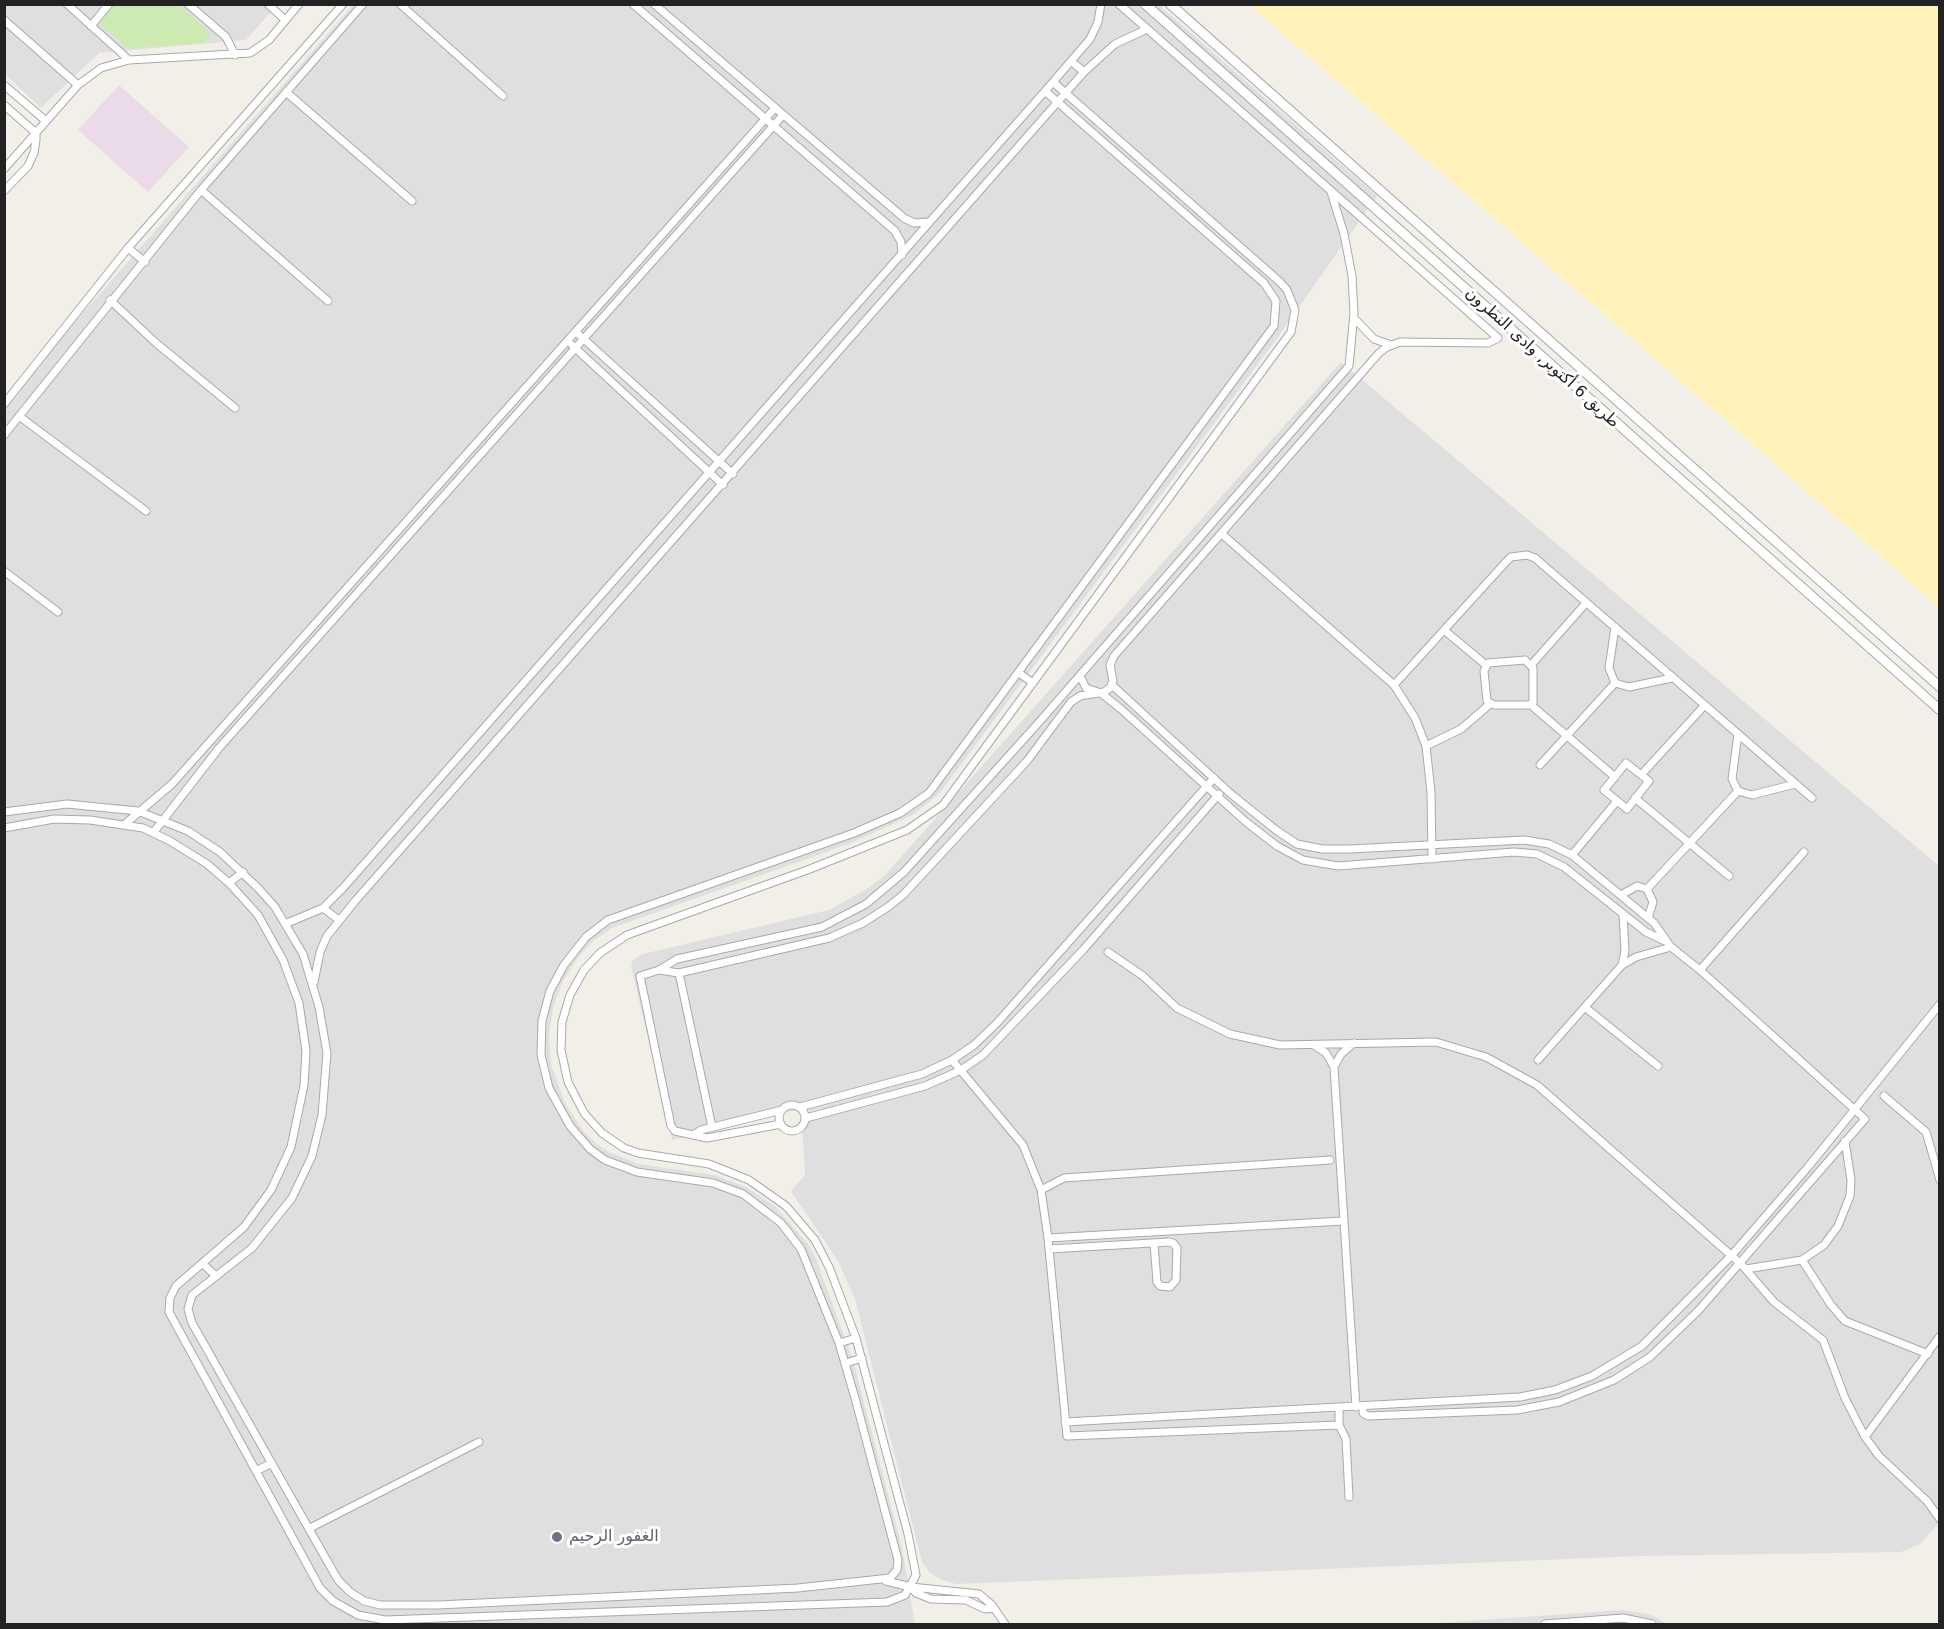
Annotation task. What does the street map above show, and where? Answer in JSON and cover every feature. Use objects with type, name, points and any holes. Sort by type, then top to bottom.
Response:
[{"type":"street","points":[[67,4],[129,60]]},
{"type":"street","points":[[91,26],[109,4]]},
{"type":"street","points":[[188,4],[226,37],[235,55]]},
{"type":"street","points":[[268,4],[285,20]]},
{"type":"street","points":[[4,169],[78,85],[101,68],[129,60],[250,53],[263,46],[299,4]]},
{"type":"street","points":[[4,404],[128,248],[343,4]]},
{"type":"street","points":[[4,435],[110,300],[145,262],[201,190],[363,4]]},
{"type":"street","points":[[400,4],[503,96]]},
{"type":"street","points":[[633,4],[895,231],[901,242],[902,255]]},
{"type":"street","points":[[654,4],[904,218],[914,223],[929,222]]},
{"type":"street","points":[[285,924],[324,908],[1053,82],[1095,30],[1101,4]]},
{"type":"street","points":[[659,970],[679,973],[737,961],[839,934],[888,907],[903,895],[1027,762],[1050,728],[1076,698],[1107,691],[1112,685],[1112,660],[1379,353],[1391,345],[1406,342],[1488,342],[1498,338],[1119,4]]},
{"type":"street","name":"طريق 6 أكتوبر, وادى النطرون","points":[[1145,4],[1940,710]]},
{"type":"street","name":"طريق 6 أكتوبر, وادى النطرون","points":[[1170,4],[1940,687]]},
{"type":"street","points":[[4,20],[78,85]]},
{"type":"street","points":[[314,985],[320,952],[339,920],[1084,72],[1115,44],[1147,29]]},
{"type":"street","points":[[1071,61],[1084,72]]},
{"type":"street","points":[[4,828],[54,819],[90,819],[125,824],[153,833],[189,852],[229,883],[265,927],[283,960],[299,1003],[306,1051],[304,1085],[291,1147],[271,1190],[244,1227],[176,1286],[170,1298],[169,1312],[320,1588],[333,1601],[367,1618],[385,1620],[897,1600],[911,1587],[916,1575],[915,1562],[856,1338],[822,1253],[806,1228],[774,1196],[749,1180],[709,1164],[638,1154],[624,1148],[592,1124],[577,1102],[566,1073],[561,1050],[564,1013],[570,995],[584,970],[600,953],[627,935],[810,869],[920,823],[943,805],[1286,341],[1294,321],[1292,300],[1280,282],[1053,82]]},
{"type":"street","points":[[4,85],[46,121]]},
{"type":"street","points":[[886,1581],[894,1575],[897,1560],[846,1363],[809,1263],[792,1235],[767,1210],[742,1194],[712,1183],[637,1172],[597,1154],[578,1137],[558,1109],[543,1066],[541,1036],[545,1008],[556,978],[571,954],[592,932],[609,920],[854,833],[918,802],[934,788],[1269,335],[1278,309],[1274,294],[1264,283],[1045,91]]},
{"type":"street","points":[[286,92],[412,201]]},
{"type":"street","points":[[4,105],[36,133],[36,147],[32,160],[4,191]]},
{"type":"street","points":[[125,824],[138,810],[172,784],[775,108]]},
{"type":"street","points":[[153,833],[219,748],[783,114]]},
{"type":"street","points":[[781,1124],[707,1138],[677,1133],[671,1126],[640,983],[643,974],[659,970],[677,959],[822,927],[852,913],[880,895],[904,872],[1151,595],[1339,379],[1351,359],[1354,318],[1349,255],[1330,189]]},
{"type":"street","points":[[201,190],[328,301]]},
{"type":"street","points":[[128,248],[145,262]]},
{"type":"street","points":[[110,300],[235,408]]},
{"type":"street","points":[[1354,318],[1374,339],[1391,345]]},
{"type":"street","points":[[576,332],[733,474]]},
{"type":"street","points":[[568,341],[723,485]]},
{"type":"street","points":[[1339,379],[1350,388]]},
{"type":"street","points":[[1321,400],[1324,406],[1331,410]]},
{"type":"street","points":[[19,416],[146,511]]},
{"type":"street","points":[[1289,436],[1300,446]]},
{"type":"street","points":[[1276,450],[1288,460]]},
{"type":"street","points":[[1223,535],[1394,685],[1415,718],[1426,746],[1431,792],[1432,859]]},
{"type":"street","points":[[1394,685],[1505,563],[1519,554],[1535,558],[1812,798]]},
{"type":"street","points":[[4,571],[58,612]]},
{"type":"street","points":[[1151,595],[1161,603]]},
{"type":"street","points":[[1531,705],[1534,700],[1532,664],[1586,603]]},
{"type":"street","points":[[1615,627],[1609,668],[1615,683]]},
{"type":"street","points":[[1444,630],[1486,665]]},
{"type":"street","points":[[1490,704],[1485,696],[1486,665],[1490,661],[1525,660],[1532,664]]},
{"type":"street","points":[[1019,673],[1033,683]]},
{"type":"street","points":[[1080,676],[1086,688],[1101,693],[1122,710],[1263,837],[1314,864],[1345,866],[1514,852],[1537,854],[1564,867],[1655,939],[1668,944],[1700,970],[1865,1119],[1744,1266],[1650,1357],[1614,1380],[1576,1397],[1525,1409],[1368,1416],[1359,1407],[1343,1221],[1335,1066],[1341,1053],[1355,1042]]},
{"type":"street","points":[[1615,683],[1629,687],[1672,678]]},
{"type":"street","points":[[1540,765],[1615,683]]},
{"type":"street","points":[[1112,685],[1224,788],[1281,834],[1307,847],[1342,850],[1524,840],[1549,844],[1572,855],[1621,895],[1661,930],[1668,944]]},
{"type":"street","points":[[1122,710],[1129,701]]},
{"type":"street","points":[[1426,746],[1461,729],[1490,704],[1531,705],[1615,777]]},
{"type":"street","points":[[1641,775],[1704,706]]},
{"type":"street","points":[[1041,720],[1050,728]]},
{"type":"street","points":[[1737,734],[1732,779],[1737,790],[1752,795],[1795,784]]},
{"type":"street","points":[[1626,763],[1641,775],[1649,782],[1627,808],[1604,790],[1626,763]]},
{"type":"street","points":[[693,1135],[712,1127],[782,1110],[790,1105],[800,1107],[908,1079],[952,1060],[989,1032],[1214,778]]},
{"type":"street","points":[[806,1118],[918,1089],[961,1070],[1005,1033],[1100,930],[1224,788]]},
{"type":"street","points":[[1647,889],[1737,790]]},
{"type":"street","points":[[1635,798],[1729,876]]},
{"type":"street","points":[[1572,855],[1617,801]]},
{"type":"street","points":[[4,812],[68,804],[138,810],[189,831],[220,852],[243,872],[275,908],[303,954],[314,985],[327,1053],[323,1105],[312,1156],[292,1198],[252,1248],[192,1295],[188,1309],[190,1319],[344,1587],[357,1597],[372,1604],[438,1605],[886,1581],[911,1587],[916,1593],[931,1599],[966,1600],[985,1609],[994,1608],[1005,1624]]},
{"type":"street","points":[[1700,970],[1804,852]]},
{"type":"street","points":[[229,883],[243,872]]},
{"type":"street","points":[[1621,895],[1637,886],[1647,889],[1653,902],[1648,918]]},
{"type":"street","points":[[324,908],[339,920]]},
{"type":"street","points":[[1622,965],[1625,951],[1623,914]]},
{"type":"street","points":[[1088,921],[1100,930]]},
{"type":"street","points":[[1538,1060],[1622,965],[1668,944]]},
{"type":"street","points":[[734,948],[737,961]]},
{"type":"street","points":[[1108,952],[1143,976],[1177,1008],[1218,1030],[1266,1043],[1436,1042],[1486,1057],[1522,1076],[1552,1097],[1744,1266],[1774,1302],[1823,1340],[1845,1398],[1864,1437],[1879,1456],[1927,1501],[1940,1519]]},
{"type":"street","points":[[679,973],[712,1127]]},
{"type":"street","points":[[1065,1422],[1359,1407],[1535,1395],[1573,1384],[1608,1368],[1642,1346],[1731,1256],[1940,1004]]},
{"type":"street","points":[[1586,1008],[1658,1066]]},
{"type":"street","points":[[1313,1044],[1326,1053],[1335,1066]]},
{"type":"street","points":[[952,1060],[1023,1145],[1041,1190],[1048,1238],[1066,1435],[1071,1437],[1339,1425]]},
{"type":"street","points":[[1884,1096],[1926,1132],[1940,1180]]},
{"type":"street","points":[[782,1110],[779,1117],[781,1124],[787,1130],[794,1131],[804,1125],[806,1118],[800,1107]]},
{"type":"street","points":[[1744,1266],[1802,1260],[1824,1245],[1838,1226],[1847,1206],[1851,1180],[1845,1141]]},
{"type":"street","points":[[1041,1190],[1064,1178],[1330,1160]]},
{"type":"street","points":[[1048,1238],[1343,1221]]},
{"type":"street","points":[[1049,1249],[1169,1242],[1177,1248],[1176,1280],[1170,1287],[1160,1286],[1157,1282],[1154,1243]]},
{"type":"street","points":[[1802,1260],[1831,1305],[1845,1321],[1928,1354]]},
{"type":"street","points":[[203,1264],[216,1276]]},
{"type":"street","points":[[1864,1437],[1940,1336]]},
{"type":"street","points":[[839,1342],[856,1338]]},
{"type":"street","points":[[846,1363],[862,1358]]},
{"type":"street","points":[[1339,1408],[1339,1425],[1346,1439],[1349,1497]]},
{"type":"street","points":[[310,1528],[479,1442]]},
{"type":"street","points":[[256,1471],[272,1463]]},
{"type":"street","points":[[571,1599],[573,1614]]},
{"type":"street","points":[[1545,1624],[1623,1618],[1652,1624]]},
{"type":"shaded area","points":[[4,5],[277,5],[246,40],[99,53],[41,108],[5,74]]},
{"type":"shaded area","points":[[353,5],[1159,5],[1377,196],[1278,337],[940,793],[913,815],[849,844],[612,928],[593,941],[577,959],[563,981],[553,1008],[549,1036],[551,1064],[566,1105],[584,1132],[609,1152],[638,1164],[714,1175],[746,1187],[775,1206],[808,1244],[816,1259],[853,1360],[902,1548],[915,1624],[5,1624],[5,402]]},
{"type":"shaded area","points":[[119,85],[189,147],[148,192],[78,130]]},
{"type":"shaded area","points":[[1341,362],[1939,866],[1939,1523],[1920,1544],[1901,1552],[1641,1556],[956,1584],[942,1580],[930,1573],[922,1562],[855,1299],[838,1261],[791,1191],[805,1175],[801,1109],[672,1140],[631,966],[633,960],[643,954],[829,910],[870,887],[885,875]]},
{"type":"shaded area","points":[[1623,1610],[1652,1615],[1667,1624],[1425,1624]]},
{"type":"green space","points":[[114,5],[178,5],[209,32],[210,36],[203,43],[127,48],[101,25],[102,18]]},
{"type":"sand","points":[[1250,5],[1939,5],[1939,607]]},
{"type":"place","name":"الغفور الرحيم","points":[[557,1537]]}]
